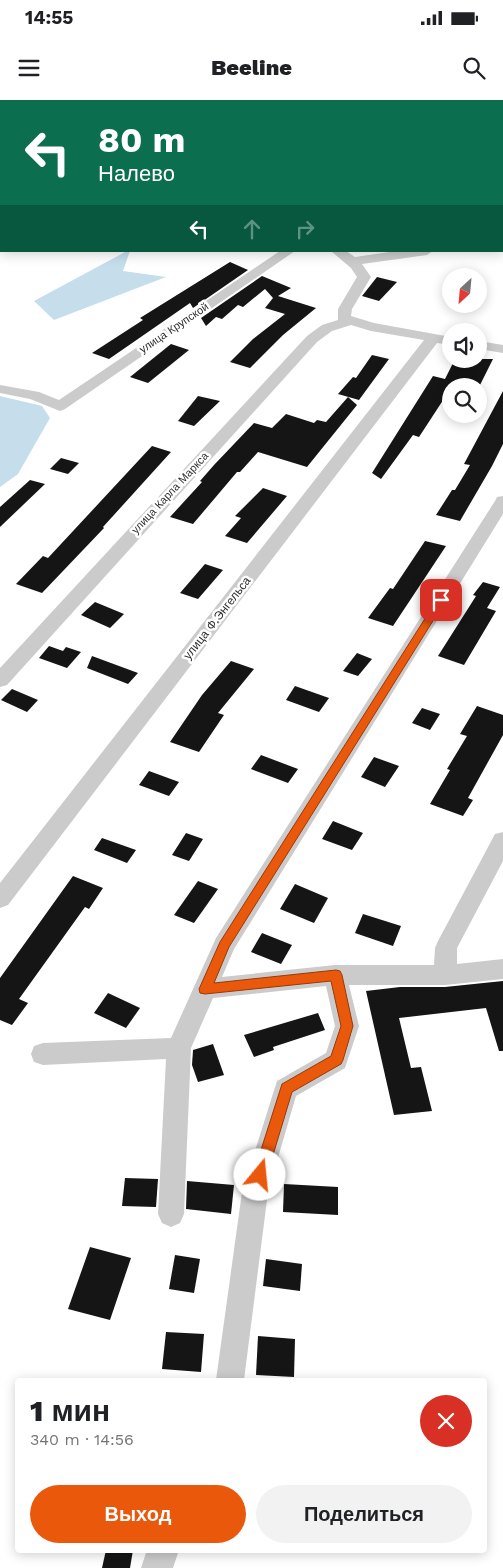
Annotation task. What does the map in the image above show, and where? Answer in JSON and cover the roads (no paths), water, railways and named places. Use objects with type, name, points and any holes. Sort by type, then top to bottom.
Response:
[{"type":"street","name":"улица Крупской","points":[[0,388],[34,395],[60,406],[288,252]]},
{"type":"street","points":[[338,252],[353,261],[362,270],[364,277],[345,309],[344,318],[371,327],[442,339]]},
{"type":"street","points":[[353,261],[419,252]]},
{"type":"street","name":"улица Карла Маркса","points":[[0,680],[312,339],[327,328],[350,321]]},
{"type":"street","name":"улица Ф.Энгельса","points":[[0,899],[442,339]]},
{"type":"street","points":[[487,346],[503,349]]},
{"type":"street","points":[[171,1214],[179,1048],[224,945],[503,501]]},
{"type":"street","points":[[445,975],[446,948],[503,840]]},
{"type":"street","points":[[205,989],[336,975],[445,975],[503,969]]},
{"type":"street","points":[[230,1378],[255,1192],[286,1089],[336,1060],[347,1026],[336,975]]},
{"type":"street","points":[[43,1054],[179,1048]]},
{"type":"street","points":[[157,1568],[162,1553]]},
{"type":"water","points":[[125,252],[130,252],[123,271],[166,277],[54,320],[34,301]]},
{"type":"water","points":[[0,396],[42,406],[50,418],[18,474],[0,487]]}]
